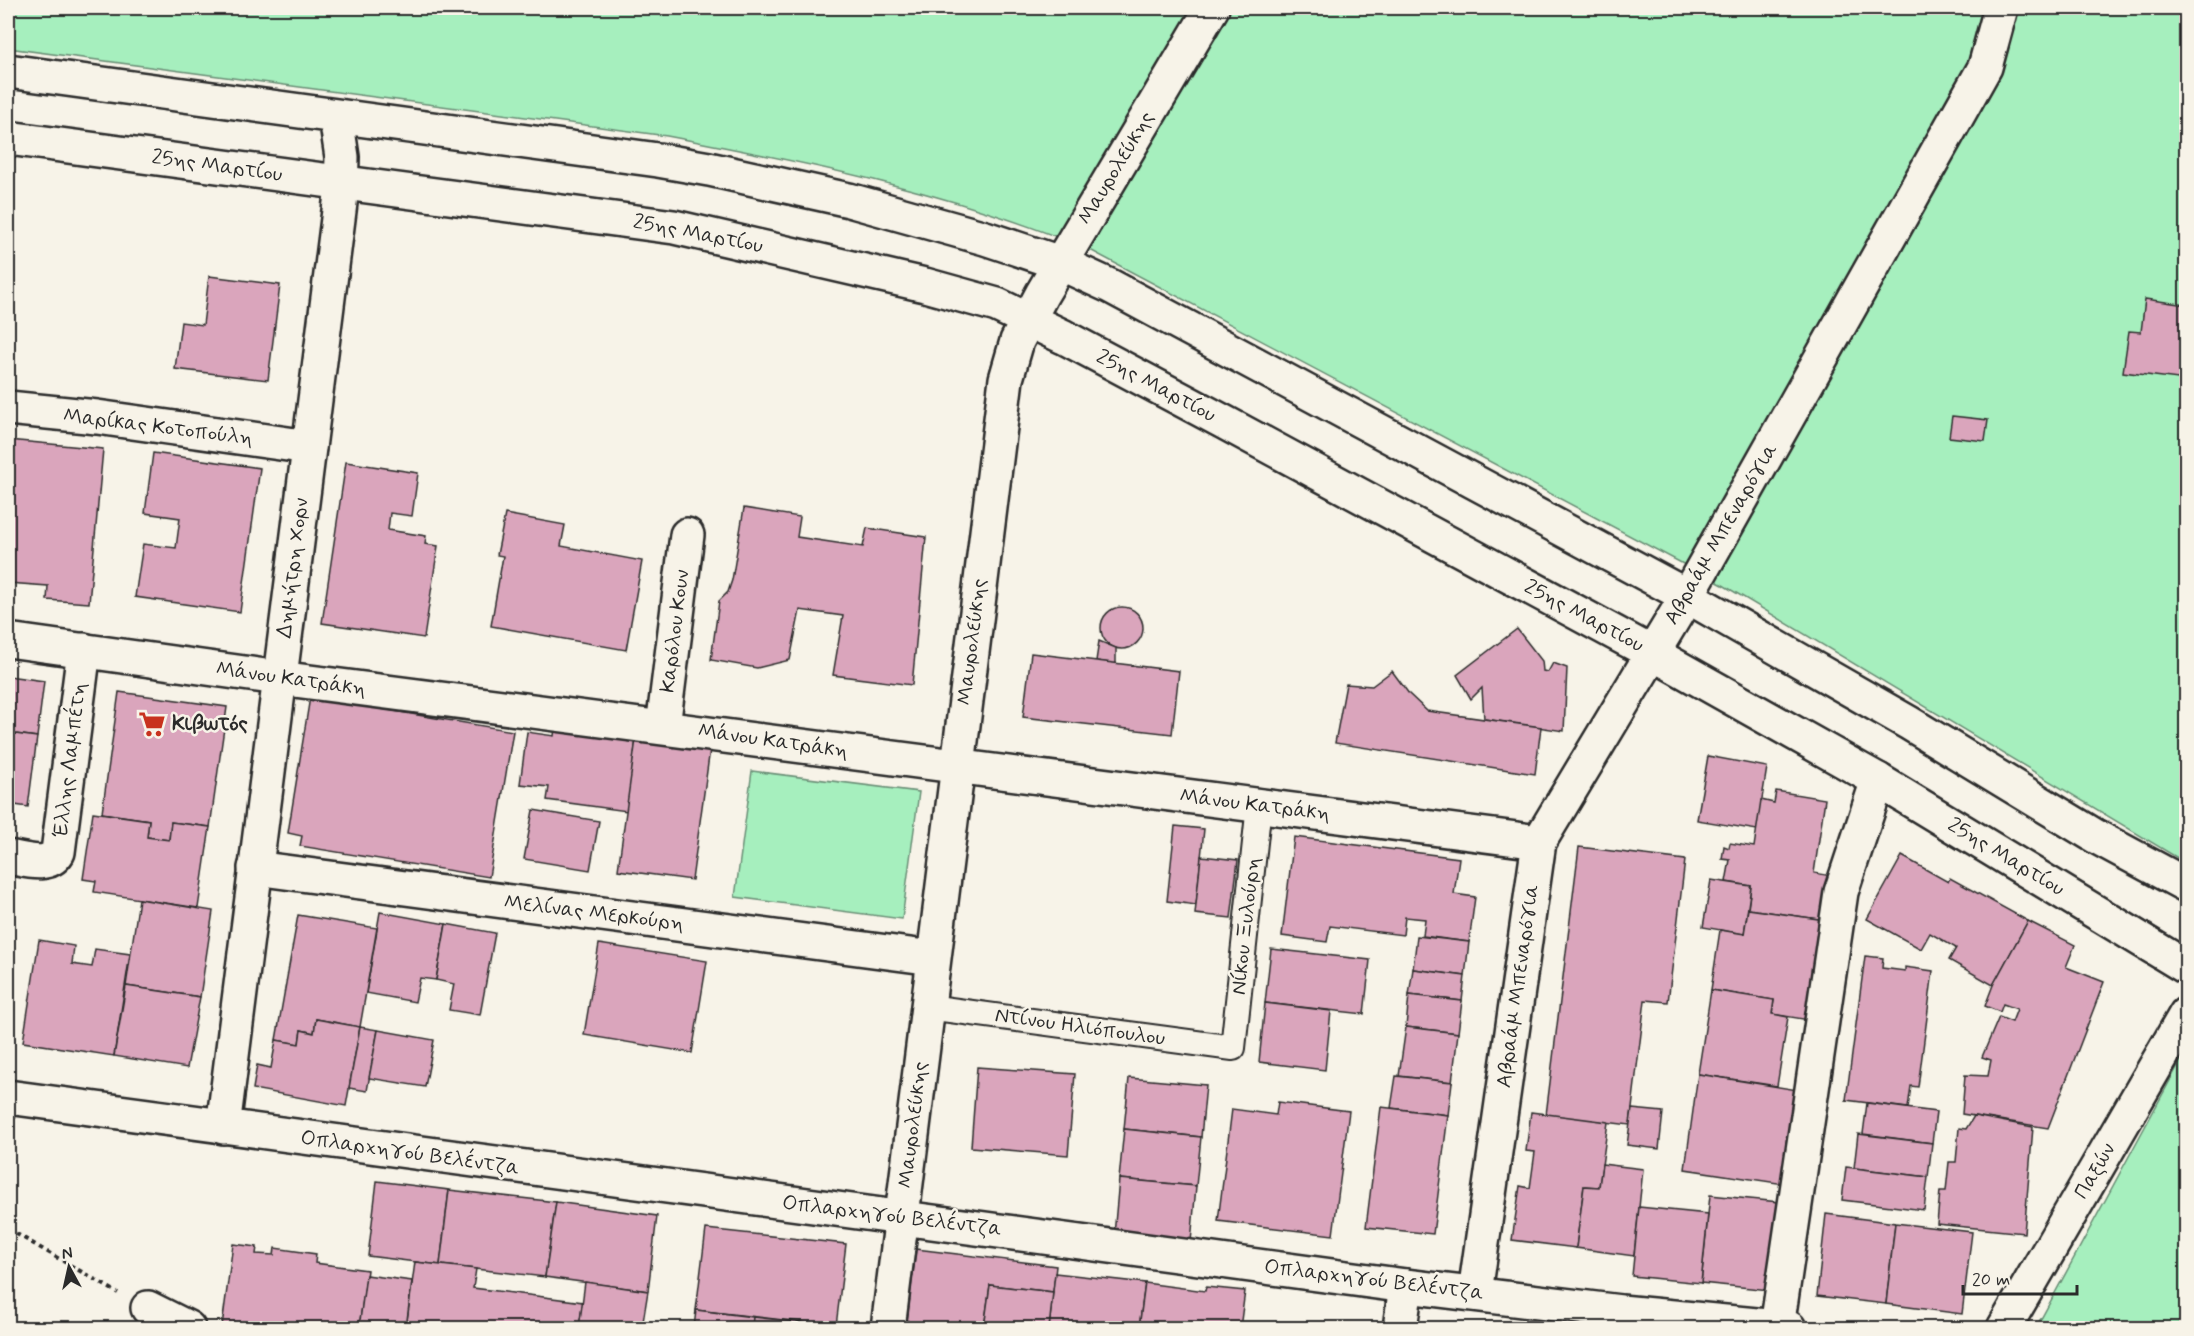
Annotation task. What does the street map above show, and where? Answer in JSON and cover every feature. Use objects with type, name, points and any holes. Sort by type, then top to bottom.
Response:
[{"type":"street","name":"Μαυρολεύκης","points":[[888,1329],[1006,379],[1017,341],[1060,263],[1212,8]]},
{"type":"street","name":"Αβραάμ Μπεναρόγια","points":[[1475,1293],[1539,842],[1687,596],[1985,67],[2001,8]]},
{"type":"street","points":[[8,72],[658,160],[783,183],[926,221],[1060,263],[1121,292],[1687,596],[1909,723],[2095,836],[2187,885]]},
{"type":"street","name":"Δημήτρη Χορν","points":[[223,1127],[341,183],[342,156],[336,117]]},
{"type":"street","name":"25ης Μαρτίου","points":[[8,138],[674,227],[925,285],[997,305],[1029,319],[1652,653],[1878,780],[2187,967]]},
{"type":"street","name":"Μαρίκας Κοτοπούλη","points":[[8,408],[97,417],[309,447]]},
{"type":"street","name":"Καρόλου Κουν","points":[[663,727],[687,535]]},
{"type":"street","name":"Μάνου Κατράκη","points":[[8,640],[279,678],[1539,842]]},
{"type":"street","name":"Έλλης Λαμπέτη","points":[[8,857],[45,861],[51,860],[58,852],[84,650]]},
{"type":"street","points":[[1783,1328],[1841,892],[1878,780]]},
{"type":"street","name":"Νίκου Ξυλούρη","points":[[1233,1048],[1259,805]]},
{"type":"street","name":"Μελίνας Μερκούρη","points":[[255,868],[933,957]]},
{"type":"street","name":"Ντίνου Ηλιόπουλου","points":[[928,1007],[1233,1048]]},
{"type":"street","name":"Παξών","points":[[2004,1329],[2187,1014]]},
{"type":"street","name":"Οπλαρχηγού Βελέντζα","points":[[8,1097],[1406,1286],[1475,1293],[1620,1320],[1783,1328]]},
{"type":"street","points":[[1400,1329],[1406,1286]]},
{"type":"street","points":[[148,1308],[188,1329]]},
{"type":"path","points":[[8,1229],[148,1308]]},
{"type":"green space","points":[[8,8],[2186,8],[2186,863],[1723,585],[1092,251],[989,213],[883,182],[775,157],[667,136],[8,48]]},
{"type":"green space","points":[[752,771],[919,792],[902,919],[735,897]]},
{"type":"green space","points":[[2186,1051],[2186,1328],[2035,1328],[2042,1317]]},
{"type":"building","points":[[209,276],[280,285],[268,380],[175,369],[181,322],[203,325]]},
{"type":"building","points":[[2145,299],[2186,305],[2186,380],[2123,372],[2129,331],[2141,332]]},
{"type":"building","points":[[1952,416],[1988,420],[1985,441],[1949,437]]},
{"type":"building","points":[[8,440],[103,449],[89,603],[47,600],[48,586],[8,583]]},
{"type":"building","points":[[153,453],[260,468],[240,612],[135,597],[143,544],[176,548],[180,518],[145,513]]},
{"type":"building","points":[[346,462],[418,473],[412,516],[390,513],[388,530],[426,536],[425,544],[438,546],[424,638],[322,623]]},
{"type":"building","points":[[744,508],[800,517],[797,537],[863,547],[867,528],[926,537],[912,685],[833,675],[843,616],[800,610],[790,660],[757,668],[711,660],[719,601],[728,592],[732,580]]},
{"type":"building","points":[[505,514],[565,525],[561,546],[642,561],[626,650],[491,626],[503,556],[497,555]]},
{"type":"building","points":[[1122,607],[1137,613],[1143,628],[1137,643],[1122,649],[1107,643],[1101,628],[1107,613]]},
{"type":"building","points":[[1517,629],[1542,661],[1543,671],[1548,672],[1553,663],[1567,668],[1564,731],[1484,719],[1482,688],[1471,699],[1457,675]]},
{"type":"building","points":[[1099,641],[1116,648],[1116,664],[1096,661]]},
{"type":"building","points":[[1031,653],[1179,671],[1172,734],[1023,717]]},
{"type":"building","points":[[1392,671],[1409,694],[1427,711],[1541,727],[1535,774],[1335,743],[1346,684],[1372,686]]},
{"type":"building","points":[[8,676],[44,681],[37,737],[8,733]]},
{"type":"building","points":[[119,692],[227,707],[210,827],[171,822],[169,840],[147,837],[149,820],[102,813]]},
{"type":"building","points":[[310,697],[513,731],[489,877],[300,846],[302,836],[288,833]]},
{"type":"building","points":[[555,728],[636,739],[627,811],[547,800],[549,787],[520,784],[527,732],[554,736]]},
{"type":"building","points":[[8,733],[37,737],[28,807],[8,804]]},
{"type":"building","points":[[636,739],[710,749],[692,880],[618,870]]},
{"type":"building","points":[[1708,756],[1767,767],[1757,830],[1697,820]]},
{"type":"building","points":[[1776,791],[1825,799],[1814,873],[1832,876],[1825,920],[1748,909],[1751,886],[1726,882],[1730,860],[1722,859],[1724,846],[1729,848],[1730,843],[1754,847],[1761,800],[1774,803]]},
{"type":"building","points":[[533,810],[599,821],[590,870],[524,859]]},
{"type":"building","points":[[93,812],[149,820],[147,837],[169,840],[171,822],[210,827],[198,908],[94,892],[96,881],[83,879]]},
{"type":"building","points":[[1175,826],[1204,829],[1196,905],[1167,901]]},
{"type":"building","points":[[1294,837],[1459,858],[1454,894],[1475,897],[1469,942],[1423,936],[1425,919],[1405,917],[1403,935],[1330,926],[1327,942],[1282,936]]},
{"type":"building","points":[[1579,847],[1685,860],[1668,1002],[1645,1000],[1630,1125],[1546,1115]]},
{"type":"building","points":[[1201,856],[1238,860],[1231,918],[1195,914]]},
{"type":"building","points":[[1902,856],[1948,882],[1950,878],[2028,921],[1993,985],[1949,960],[1956,948],[1930,933],[1921,949],[1867,919]]},
{"type":"building","points":[[1711,880],[1751,886],[1744,934],[1703,927]]},
{"type":"building","points":[[139,899],[213,911],[200,997],[126,986]]},
{"type":"building","points":[[1748,909],[1825,920],[1809,1020],[1772,1014],[1774,1000],[1711,990],[1720,930],[1744,934]]},
{"type":"building","points":[[380,912],[446,924],[436,980],[420,978],[415,1002],[366,993]]},
{"type":"building","points":[[298,915],[377,928],[360,1027],[316,1019],[314,1033],[301,1030],[299,1044],[276,1040]]},
{"type":"building","points":[[2028,921],[2075,945],[2066,967],[2104,982],[2048,1128],[1962,1114],[1965,1075],[1988,1076],[1991,1060],[1982,1057],[1999,1017],[2012,1022],[2017,1009],[2003,1004],[2000,1012],[1985,1006],[1993,985]]},
{"type":"building","points":[[446,924],[495,933],[480,1015],[449,1010],[454,984],[436,980]]},
{"type":"building","points":[[1417,936],[1469,942],[1465,976],[1413,969]]},
{"type":"building","points":[[39,940],[74,946],[72,964],[92,967],[95,949],[130,954],[114,1056],[23,1042]]},
{"type":"building","points":[[599,944],[707,961],[692,1053],[584,1035]]},
{"type":"building","points":[[1271,949],[1370,960],[1364,1014],[1265,1003]]},
{"type":"building","points":[[1865,956],[1883,958],[1882,968],[1905,971],[1905,967],[1933,971],[1918,1087],[1911,1086],[1908,1108],[1846,1100]]},
{"type":"building","points":[[1413,969],[1465,976],[1462,1001],[1409,995]]},
{"type":"building","points":[[126,986],[200,997],[187,1068],[114,1056]]},
{"type":"building","points":[[1711,990],[1774,1000],[1772,1014],[1788,1017],[1777,1086],[1698,1074]]},
{"type":"building","points":[[1409,995],[1462,1001],[1458,1033],[1406,1027]]},
{"type":"building","points":[[1265,1003],[1331,1011],[1325,1070],[1259,1062]]},
{"type":"building","points":[[316,1019],[360,1027],[346,1106],[253,1089],[257,1065],[271,1068],[276,1040],[299,1044],[301,1030],[314,1033]]},
{"type":"building","points":[[360,1027],[378,1030],[367,1091],[349,1088]]},
{"type":"building","points":[[1406,1027],[1458,1033],[1452,1082],[1399,1076]]},
{"type":"building","points":[[378,1030],[434,1040],[425,1087],[369,1078]]},
{"type":"building","points":[[977,1067],[1075,1074],[1068,1155],[971,1147]]},
{"type":"building","points":[[1698,1074],[1798,1090],[1784,1184],[1685,1169]]},
{"type":"building","points":[[1396,1076],[1452,1082],[1448,1115],[1391,1108]]},
{"type":"building","points":[[1129,1078],[1206,1085],[1201,1137],[1124,1129]]},
{"type":"building","points":[[1278,1102],[1349,1111],[1333,1235],[1218,1221],[1232,1109],[1276,1115]]},
{"type":"building","points":[[1867,1103],[1936,1112],[1932,1143],[1863,1134]]},
{"type":"building","points":[[1381,1107],[1448,1115],[1433,1234],[1366,1227]]},
{"type":"building","points":[[1632,1109],[1663,1112],[1659,1149],[1627,1145]]},
{"type":"building","points":[[1531,1112],[1608,1122],[1599,1187],[1584,1186],[1576,1248],[1512,1240],[1520,1186],[1530,1188],[1535,1152],[1526,1151]]},
{"type":"building","points":[[1974,1116],[2033,1127],[2024,1233],[1937,1224],[1940,1191],[1946,1191],[1949,1162],[1956,1162],[1959,1128],[1966,1129]]},
{"type":"building","points":[[1124,1129],[1201,1137],[1196,1186],[1119,1179]]},
{"type":"building","points":[[1858,1134],[1932,1143],[1928,1177],[1854,1168]]},
{"type":"building","points":[[1602,1164],[1643,1169],[1634,1256],[1576,1248],[1584,1186],[1599,1187]]},
{"type":"building","points":[[1846,1167],[1928,1177],[1924,1210],[1842,1200]]},
{"type":"building","points":[[1119,1179],[1196,1186],[1191,1242],[1114,1235]]},
{"type":"building","points":[[377,1181],[449,1190],[440,1265],[368,1256]]},
{"type":"building","points":[[449,1190],[556,1202],[545,1277],[440,1265]]},
{"type":"building","points":[[1710,1195],[1779,1202],[1770,1290],[1701,1283]]},
{"type":"building","points":[[556,1202],[657,1216],[648,1291],[545,1277]]},
{"type":"building","points":[[1639,1207],[1708,1214],[1701,1283],[1632,1276]]},
{"type":"building","points":[[1826,1214],[1895,1223],[1886,1304],[1817,1296]]},
{"type":"building","points":[[1895,1223],[1972,1232],[1962,1314],[1886,1304]]},
{"type":"building","points":[[706,1229],[846,1244],[836,1326],[696,1310]]},
{"type":"building","points":[[233,1244],[257,1247],[256,1254],[274,1255],[275,1248],[316,1254],[315,1263],[367,1270],[359,1328],[222,1326]]},
{"type":"building","points":[[916,1249],[1056,1266],[1053,1292],[990,1285],[984,1328],[906,1328]]},
{"type":"building","points":[[415,1262],[476,1269],[473,1288],[583,1302],[579,1328],[406,1328]]},
{"type":"building","points":[[1055,1273],[1145,1283],[1139,1328],[1049,1328]]},
{"type":"building","points":[[366,1275],[412,1281],[406,1328],[359,1328]]},
{"type":"building","points":[[585,1282],[648,1291],[642,1328],[579,1328]]},
{"type":"building","points":[[1145,1283],[1205,1291],[1206,1287],[1245,1291],[1240,1328],[1139,1328]]},
{"type":"building","points":[[990,1285],[1053,1292],[1049,1328],[984,1328]]},
{"type":"building","points":[[696,1310],[753,1317],[752,1328],[694,1328]]},
{"type":"building","points":[[753,1317],[814,1324],[814,1328],[752,1328]]},
{"type":"building","points":[[814,1324],[847,1327],[814,1328]]},
{"type":"place","name":"Κιβωτός","points":[[152,724]]}]
